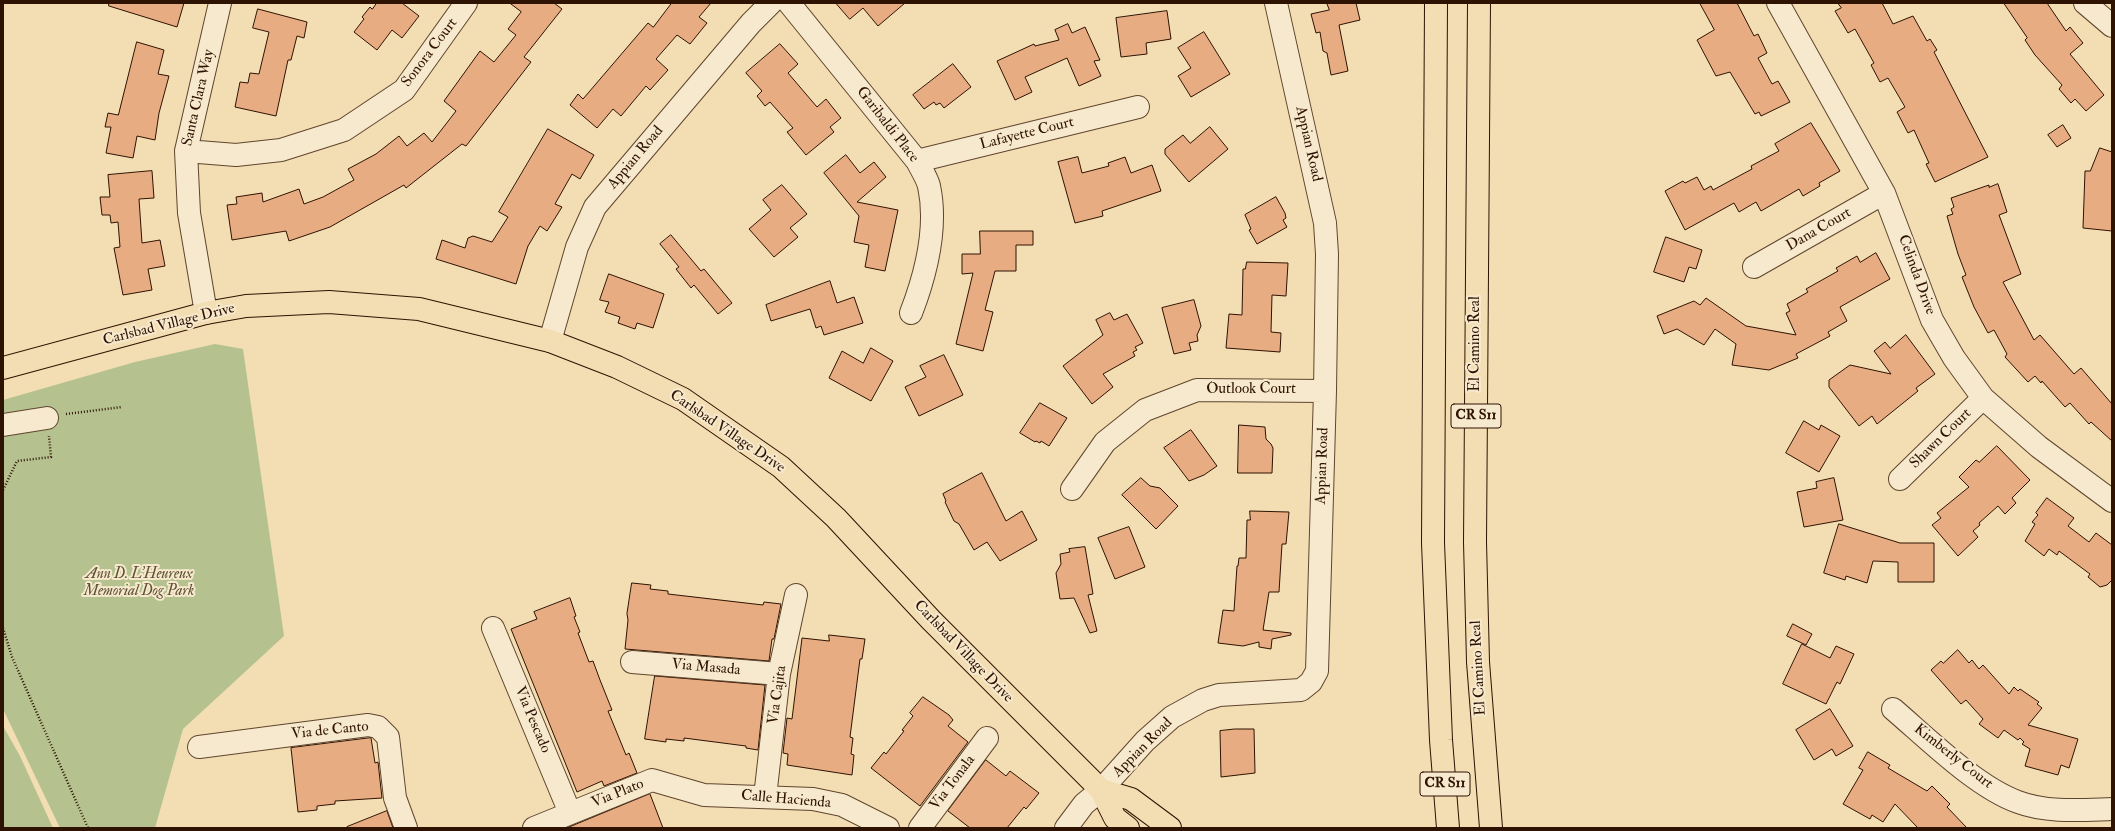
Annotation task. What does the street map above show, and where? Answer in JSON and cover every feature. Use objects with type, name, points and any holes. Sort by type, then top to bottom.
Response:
[{"type":"main road","name":"CR S11","points":[[1436,3],[1433,543],[1441,740],[1448,828]]},
{"type":"main road","name":"El Camino Real","points":[[1479,3],[1475,542],[1478,662],[1491,828]]},
{"type":"main road","name":"Carlsbad Village Drive","points":[[3,368],[206,313],[246,306],[329,302],[419,310],[550,341],[617,367],[683,398],[781,467],[836,518],[930,620],[1101,790],[1115,818],[1128,828]]},
{"type":"main road","name":"Carlsbad Village Drive","points":[[1101,790],[1131,799],[1170,828]]},
{"type":"street","name":"Santa Clara Way","points":[[206,313],[190,214],[186,151],[220,3]]},
{"type":"street","name":"Sonora Court","points":[[186,151],[236,155],[281,150],[344,130],[404,90],[466,3]]},
{"type":"street","name":"Appian Road","points":[[550,341],[577,247],[595,207],[751,23],[771,3]]},
{"type":"street","name":"Garibaldi Place","points":[[789,3],[917,161],[929,186],[932,226],[923,282],[911,313]]},
{"type":"street","name":"Appian Road","points":[[1066,828],[1084,804],[1101,790],[1158,729],[1172,718],[1203,700],[1230,694],[1292,692],[1301,690],[1314,679],[1318,666],[1327,254],[1325,223],[1276,3]]},
{"type":"street","name":"Celinda Drive","points":[[1778,3],[1884,193],[1932,320],[1954,358],[1983,398],[2039,447],[2112,501]]},
{"type":"street","points":[[2085,3],[2112,26]]},
{"type":"street","name":"Lafayette Court","points":[[917,161],[1138,107]]},
{"type":"street","name":"Dana Court","points":[[1754,267],[1884,193]]},
{"type":"street","name":"Outlook Court","points":[[1072,489],[1105,442],[1145,410],[1197,390],[1325,391]]},
{"type":"street","name":"Shawn Court","points":[[1900,479],[1983,398]]},
{"type":"street","points":[[3,425],[47,418]]},
{"type":"street","name":"Via Cajita","points":[[765,797],[779,674],[796,595]]},
{"type":"street","name":"Via Pescado","points":[[493,628],[570,813]]},
{"type":"street","name":"Via Masada","points":[[632,662],[779,674]]},
{"type":"street","name":"Kimberly Court","points":[[1893,709],[1982,784],[2017,802],[2045,808],[2112,809]]},
{"type":"street","name":"Via de Canto","points":[[199,747],[368,725],[378,727],[388,737],[395,798],[406,828]]},
{"type":"street","name":"Via Tonala","points":[[920,828],[987,738]]},
{"type":"street","name":"Via Plato","points":[[534,828],[652,780],[704,795]]},
{"type":"street","name":"Calle Hacienda","points":[[704,795],[813,799],[842,805],[888,828]]},
{"type":"path","points":[[3,490],[17,461]]},
{"type":"path","points":[[3,628],[12,657],[88,828]]},
{"type":"green space","name":"Ann D. L'Heureux Memorial Dog Park","points":[[215,344],[243,349],[284,636],[183,729],[155,828],[60,828],[3,709],[3,400],[135,362]]},
{"type":"green space","points":[[3,726],[20,756],[53,828],[3,828]]},
{"type":"building","points":[[109,3],[184,3],[177,27],[109,6]]},
{"type":"building","points":[[377,3],[402,3],[419,16],[402,38],[392,30],[377,50],[354,32],[364,19],[362,17],[370,7],[372,9]]},
{"type":"building","points":[[510,3],[554,3],[562,9],[524,57],[531,62],[466,146],[462,144],[406,188],[404,185],[330,227],[289,241],[286,231],[232,240],[227,205],[237,204],[236,197],[262,193],[263,202],[299,189],[304,204],[323,197],[354,180],[348,169],[376,154],[399,136],[407,146],[424,133],[432,142],[456,111],[444,101],[480,51],[494,62],[516,35],[508,29],[521,12]]},
{"type":"building","points":[[672,3],[711,3],[699,17],[707,23],[690,44],[677,35],[656,59],[668,70],[650,90],[646,86],[621,116],[613,109],[597,128],[570,105],[578,94],[583,99],[648,23],[653,27]]},
{"type":"building","points":[[836,3],[905,3],[878,26],[863,8],[850,19]]},
{"type":"building","points":[[1327,3],[1356,3],[1360,20],[1339,25],[1348,71],[1331,75],[1327,53],[1323,51],[1320,32],[1316,33],[1311,14],[1329,10]]},
{"type":"building","points":[[1700,3],[1737,3],[1754,36],[1758,34],[1767,53],[1758,58],[1772,84],[1778,81],[1790,102],[1761,116],[1759,112],[1755,114],[1730,72],[1716,76],[1697,40],[1714,30]]},
{"type":"building","points":[[1838,3],[1882,3],[1893,24],[1913,16],[1927,41],[1930,39],[1937,50],[1934,52],[1988,157],[1935,182],[1926,164],[1929,163],[1914,130],[1908,133],[1897,112],[1905,107],[1888,78],[1880,82],[1871,65],[1874,63],[1855,29],[1848,33],[1835,11],[1841,8]]},
{"type":"building","points":[[2004,3],[2047,3],[2066,31],[2070,27],[2083,43],[2070,54],[2104,95],[2086,111],[2075,99],[2071,103],[2059,89],[2062,85],[2035,55],[2025,40],[2027,38]]},
{"type":"building","points":[[258,9],[307,22],[304,38],[297,36],[291,60],[288,60],[276,116],[235,107],[240,82],[248,83],[250,73],[259,74],[269,32],[253,28]]},
{"type":"building","points":[[1167,11],[1171,39],[1146,43],[1147,54],[1121,57],[1116,18]]},
{"type":"building","points":[[1068,24],[1072,33],[1085,27],[1100,60],[1094,61],[1101,76],[1079,86],[1067,58],[1025,77],[1032,92],[1015,100],[997,61],[1034,44],[1035,46],[1059,40],[1055,30]]},
{"type":"building","points":[[1204,32],[1230,74],[1191,97],[1178,76],[1191,68],[1178,48]]},
{"type":"building","points":[[137,42],[164,50],[158,74],[169,76],[159,113],[155,140],[137,136],[133,158],[106,153],[111,127],[105,127],[108,113],[118,115]]},
{"type":"building","points":[[780,44],[798,64],[788,73],[817,107],[826,99],[841,118],[830,127],[834,132],[806,155],[787,132],[793,128],[770,102],[765,106],[757,96],[762,91],[746,73]]},
{"type":"building","points":[[953,64],[971,87],[944,108],[940,103],[936,105],[934,102],[924,109],[913,95]]},
{"type":"building","points":[[1811,123],[1840,171],[1819,183],[1820,186],[1803,196],[1799,189],[1761,211],[1756,202],[1739,212],[1734,203],[1685,230],[1665,191],[1683,181],[1685,183],[1697,177],[1704,190],[1711,186],[1713,190],[1752,169],[1751,166],[1779,151],[1775,144]]},
{"type":"building","points":[[2063,125],[2071,138],[2057,147],[2048,135]]},
{"type":"building","points":[[1210,127],[1228,149],[1189,182],[1165,154],[1165,149],[1183,135],[1190,143]]},
{"type":"building","points":[[548,129],[594,155],[580,179],[572,174],[555,204],[562,207],[547,231],[540,226],[528,246],[516,284],[436,259],[442,240],[465,248],[468,238],[473,236],[492,242],[508,217],[499,212]]},
{"type":"building","points":[[2100,148],[2112,152],[2112,231],[2083,228],[2085,171],[2090,171]]},
{"type":"building","points":[[846,155],[860,173],[874,162],[886,177],[857,202],[898,210],[885,271],[865,267],[869,245],[854,242],[859,216],[824,173]]},
{"type":"building","points":[[1078,157],[1082,173],[1109,166],[1108,163],[1125,157],[1131,173],[1152,165],[1161,191],[1102,211],[1103,216],[1075,223],[1058,162]]},
{"type":"building","points":[[152,171],[154,198],[139,199],[142,243],[160,240],[165,266],[148,269],[152,290],[123,295],[114,248],[120,247],[118,222],[111,223],[110,215],[102,215],[100,197],[110,197],[108,175]]},
{"type":"building","points":[[1998,184],[2007,212],[1999,215],[2021,274],[2003,282],[2034,340],[2040,335],[2074,374],[2081,368],[2112,404],[2112,441],[2091,422],[2089,424],[2070,403],[2065,407],[2042,381],[2041,383],[2035,376],[2028,382],[2005,357],[2007,354],[1994,330],[1988,333],[1974,307],[1962,277],[1966,275],[1947,216],[1953,214],[1951,209],[1954,207],[1951,198],[1989,185],[1989,187]]},
{"type":"building","points":[[782,185],[807,214],[790,228],[798,237],[774,257],[749,229],[771,210],[763,200]]},
{"type":"building","points":[[1276,197],[1285,213],[1286,218],[1283,220],[1287,227],[1257,244],[1249,230],[1251,229],[1245,215]]},
{"type":"building","points":[[980,231],[1033,231],[1033,245],[1016,245],[1016,271],[995,271],[985,310],[993,312],[983,351],[956,344],[973,273],[962,274],[962,254],[980,254]]},
{"type":"building","points":[[671,235],[701,271],[704,269],[732,303],[718,314],[694,285],[691,288],[676,269],[679,267],[660,244]]},
{"type":"building","points":[[1666,237],[1702,250],[1696,269],[1689,267],[1684,282],[1654,272]]},
{"type":"building","points":[[1876,253],[1890,279],[1840,307],[1847,321],[1828,332],[1830,336],[1796,354],[1798,358],[1769,370],[1732,365],[1736,344],[1715,329],[1704,345],[1677,329],[1664,334],[1657,316],[1694,301],[1700,305],[1706,298],[1746,326],[1796,335],[1786,313],[1790,311],[1787,304],[1808,292],[1806,289],[1838,271],[1836,268],[1857,256],[1860,262]]},
{"type":"building","points":[[1247,262],[1288,263],[1286,296],[1272,295],[1271,332],[1281,333],[1280,352],[1226,348],[1229,314],[1242,315],[1243,269],[1245,269]]},
{"type":"building","points":[[609,274],[664,294],[653,328],[637,323],[635,329],[618,323],[620,317],[605,312],[609,302],[600,300]]},
{"type":"building","points":[[830,281],[837,303],[854,297],[863,323],[824,335],[821,326],[816,328],[810,309],[771,321],[766,305]]},
{"type":"building","points":[[1194,300],[1201,326],[1197,335],[1198,341],[1189,343],[1191,350],[1174,354],[1162,308]]},
{"type":"building","points":[[1110,313],[1114,320],[1127,314],[1143,343],[1135,347],[1137,350],[1133,352],[1135,356],[1103,374],[1113,387],[1092,404],[1063,366],[1103,335],[1096,320]]},
{"type":"building","points":[[1906,335],[1935,374],[1916,388],[1918,391],[1877,424],[1872,416],[1859,426],[1829,387],[1829,380],[1850,365],[1891,374],[1874,351],[1885,342],[1890,348]]},
{"type":"building","points":[[871,348],[893,361],[871,401],[829,378],[842,351],[863,363]]},
{"type":"building","points":[[944,355],[963,395],[919,416],[905,387],[926,377],[920,366]]},
{"type":"building","points":[[1040,403],[1067,418],[1049,446],[1041,441],[1040,443],[1035,442],[1020,433]]},
{"type":"building","points":[[1804,421],[1819,430],[1821,425],[1840,436],[1819,472],[1786,453]]},
{"type":"building","points":[[1239,425],[1265,427],[1266,439],[1273,448],[1272,473],[1238,473]]},
{"type":"building","points":[[1191,430],[1217,466],[1204,475],[1189,481],[1164,448]]},
{"type":"building","points":[[1997,446],[2030,480],[2012,498],[2016,503],[2005,514],[1998,506],[1979,523],[1980,525],[1973,531],[1978,537],[1958,556],[1932,525],[1941,518],[1937,513],[1969,487],[1959,477],[1976,460],[1979,462]]},
{"type":"building","points":[[982,473],[1006,521],[1022,511],[1037,540],[1000,561],[987,542],[974,550],[959,524],[954,521],[943,494]]},
{"type":"building","points":[[1141,478],[1150,486],[1160,488],[1178,506],[1156,529],[1122,495]]},
{"type":"building","points":[[1834,478],[1843,520],[1804,527],[1797,492],[1817,488],[1816,482]]},
{"type":"building","points":[[2047,498],[2074,518],[2068,526],[2089,542],[2096,533],[2112,545],[2112,580],[2107,585],[2100,587],[2088,577],[2090,574],[2059,551],[2057,555],[2049,549],[2044,556],[2025,541],[2035,524],[2032,522],[2038,515],[2036,513]]},
{"type":"building","points":[[1250,511],[1289,512],[1286,544],[1282,544],[1279,592],[1269,592],[1263,630],[1291,633],[1291,635],[1272,639],[1271,649],[1259,647],[1259,642],[1243,646],[1218,643],[1223,610],[1234,611],[1237,566],[1239,558],[1246,558],[1247,520],[1250,520]]},
{"type":"building","points":[[1839,524],[1900,543],[1934,543],[1934,582],[1898,582],[1898,562],[1873,561],[1867,583],[1846,576],[1845,580],[1824,573]]},
{"type":"building","points":[[1129,527],[1145,567],[1115,579],[1098,538]]},
{"type":"building","points":[[1085,547],[1093,594],[1088,595],[1097,631],[1090,633],[1074,598],[1060,599],[1056,573],[1061,564],[1060,554],[1070,552],[1069,549]]},
{"type":"building","points":[[632,583],[651,585],[650,589],[668,591],[668,594],[763,605],[764,602],[781,604],[774,639],[772,639],[769,661],[625,649],[628,620],[627,614]]},
{"type":"building","points":[[570,598],[576,616],[574,617],[580,632],[578,633],[589,662],[593,661],[612,710],[608,711],[626,755],[629,753],[637,773],[604,786],[602,781],[577,792],[511,629],[537,619],[534,612]]},
{"type":"building","points":[[1793,624],[1812,634],[1806,645],[1787,636]]},
{"type":"building","points":[[829,635],[865,639],[862,659],[860,659],[850,737],[853,738],[851,754],[854,755],[852,775],[787,765],[788,754],[783,753],[787,718],[792,719],[802,638],[829,641]]},
{"type":"building","points":[[1802,644],[1830,658],[1836,646],[1854,654],[1840,684],[1837,682],[1826,704],[1783,684]]},
{"type":"building","points":[[1958,650],[1969,663],[1972,660],[1979,669],[1983,665],[2009,694],[2014,687],[2018,691],[2020,689],[2039,702],[2037,704],[2042,708],[2028,725],[2078,739],[2069,768],[2061,765],[2058,775],[2025,766],[2030,749],[2022,744],[2024,742],[2020,738],[2018,740],[2004,730],[1998,738],[1979,724],[1983,719],[1966,700],[1961,704],[1931,670],[1941,661],[1943,663]]},
{"type":"building","points":[[655,676],[765,685],[758,750],[746,748],[746,746],[684,738],[684,741],[666,739],[666,742],[645,739]]},
{"type":"building","points":[[923,697],[949,715],[953,720],[948,726],[968,742],[920,806],[871,768],[884,752],[886,754],[904,731],[902,730],[913,716],[910,713]]},
{"type":"building","points":[[1830,709],[1853,746],[1836,756],[1832,749],[1814,760],[1796,730]]},
{"type":"building","points":[[1254,729],[1255,773],[1221,777],[1220,731]]},
{"type":"building","points":[[371,738],[375,763],[378,762],[382,798],[335,801],[335,804],[317,806],[317,810],[298,812],[291,748]]},
{"type":"building","points":[[1868,752],[1890,765],[1888,768],[1927,791],[1932,786],[1950,804],[1947,807],[1967,828],[1918,828],[1895,804],[1883,822],[1872,815],[1870,819],[1843,804],[1863,770],[1859,768]]},
{"type":"building","points":[[986,760],[1006,776],[1010,771],[1039,793],[1026,809],[1024,807],[1007,828],[970,828],[948,811]]},
{"type":"building","points":[[650,794],[663,828],[567,828]]},
{"type":"building","points":[[387,811],[393,828],[347,828],[347,827]]}]
